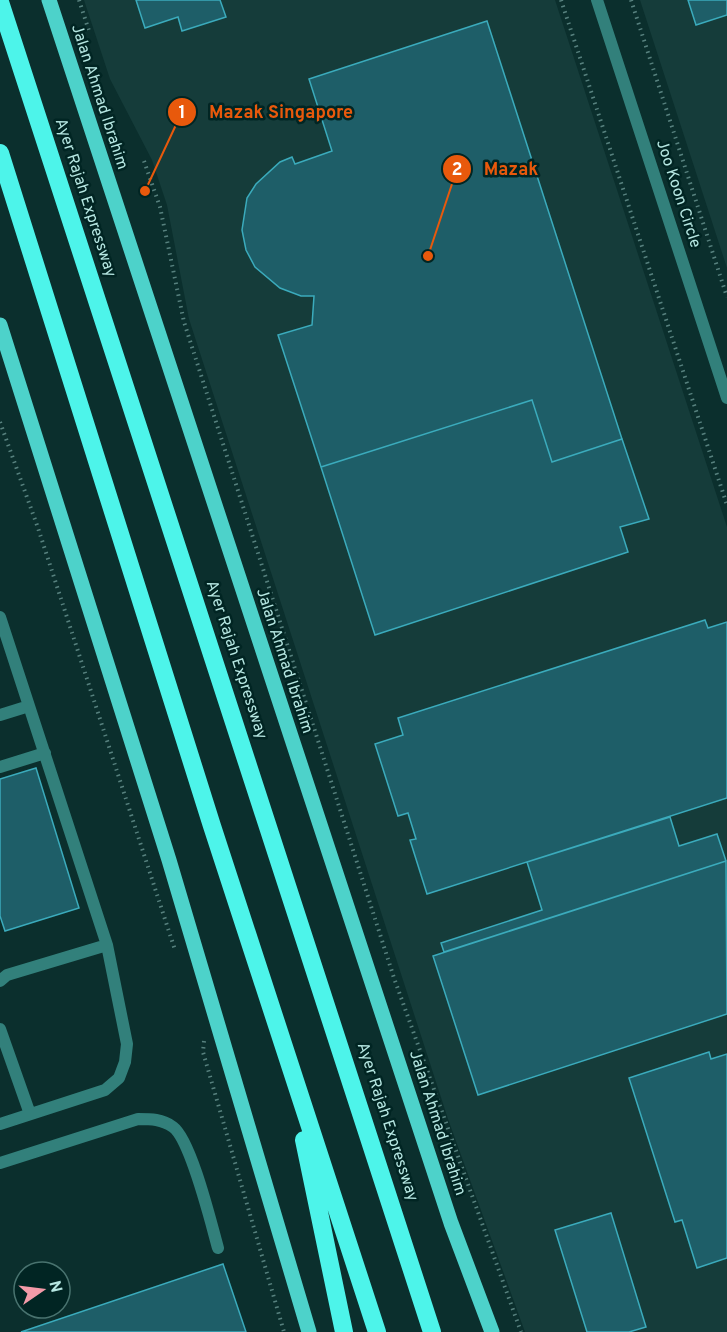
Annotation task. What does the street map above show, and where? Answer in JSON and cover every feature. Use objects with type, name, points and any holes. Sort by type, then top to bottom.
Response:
[{"type":"highway","name":"Ayer Rajah Expressway","points":[[0,2],[420,1289],[432,1332]]},
{"type":"highway","points":[[0,153],[286,1056],[377,1332]]},
{"type":"highway","points":[[286,1056],[344,1332]]},
{"type":"highway","points":[[420,1289],[443,1332]]},
{"type":"main road","name":"Jalan Ahmad Ibrahim","points":[[49,0],[451,1223],[492,1332]]},
{"type":"main road","points":[[0,325],[169,860],[309,1332]]},
{"type":"street","name":"Joo Koon Circle","points":[[597,0],[727,398]]},
{"type":"street","points":[[0,617],[4,643],[45,753],[106,945],[127,1044],[125,1062],[119,1078],[105,1090],[0,1124]]},
{"type":"street","points":[[0,715],[29,706]]},
{"type":"street","points":[[0,767],[45,753]]},
{"type":"street","points":[[0,981],[7,975],[106,945]]},
{"type":"street","points":[[0,1029],[30,1114]]},
{"type":"street","points":[[0,1163],[138,1119],[156,1118],[175,1128],[186,1143],[218,1248]]},
{"type":"path","points":[[79,0],[90,34]]},
{"type":"path","points":[[561,0],[727,505]]},
{"type":"path","points":[[631,0],[727,297]]},
{"type":"path","points":[[144,161],[160,207],[184,321],[394,978],[522,1332]]},
{"type":"path","points":[[0,422],[38,528],[175,951]]},
{"type":"path","points":[[204,1033],[203,1052],[284,1332]]},
{"type":"shaded area","points":[[84,0],[555,0],[727,527],[727,1332],[525,1332],[448,1119],[189,319],[167,205],[152,160],[110,79]]},
{"type":"shaded area","points":[[640,0],[727,0],[727,268]]},
{"type":"building","points":[[136,0],[220,0],[226,17],[182,31],[178,17],[145,28]]},
{"type":"building","points":[[688,0],[727,0],[727,15],[696,25]]},
{"type":"building","points":[[487,21],[622,439],[552,462],[532,400],[321,467],[278,335],[312,325],[314,296],[301,296],[280,288],[255,267],[246,250],[242,230],[247,198],[256,184],[280,162],[292,157],[295,164],[332,151],[309,79]]},
{"type":"building","points":[[532,400],[552,462],[622,439],[649,519],[620,527],[628,552],[375,635],[321,467]]},
{"type":"building","points":[[705,620],[708,628],[727,622],[727,798],[427,894],[410,840],[416,839],[408,813],[398,816],[375,744],[403,735],[398,718]]},
{"type":"building","points":[[36,768],[79,908],[5,931],[0,916],[0,779]]},
{"type":"building","points":[[670,817],[679,846],[717,834],[726,861],[444,952],[441,943],[542,910],[527,862]]},
{"type":"building","points":[[726,861],[727,1014],[478,1095],[433,956]]},
{"type":"building","points":[[709,1052],[711,1059],[727,1054],[727,1258],[697,1268],[682,1220],[675,1222],[629,1078]]},
{"type":"building","points":[[611,1213],[646,1327],[629,1332],[587,1332],[555,1230]]},
{"type":"building","points":[[223,1264],[246,1332],[21,1332],[57,1320],[72,1320],[72,1315]]},
{"type":"place","name":"Mazak Singapore","points":[[145,191]]},
{"type":"place","name":"Mazak","points":[[428,256]]}]
